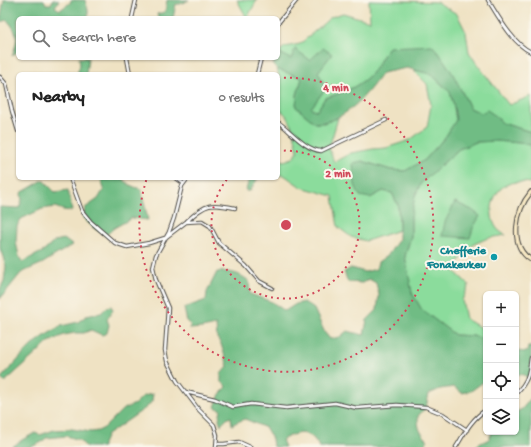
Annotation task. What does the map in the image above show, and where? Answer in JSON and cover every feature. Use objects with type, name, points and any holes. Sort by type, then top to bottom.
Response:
[{"type":"street","points":[[132,16],[136,0]]},
{"type":"street","points":[[280,21],[297,0]]},
{"type":"street","points":[[488,0],[516,40],[525,49],[531,52]]},
{"type":"street","points":[[127,60],[130,72]]},
{"type":"street","points":[[258,72],[260,60]]},
{"type":"street","points":[[0,77],[6,84],[16,124]]},
{"type":"street","points":[[280,124],[300,141],[316,150],[321,151],[386,120]]},
{"type":"street","points":[[71,180],[82,211],[91,222],[115,243],[122,246],[132,247],[165,238],[196,213],[208,206],[221,205],[235,208]]},
{"type":"street","points":[[179,180],[183,183]]},
{"type":"street","points":[[186,180],[183,183],[174,218],[154,259],[153,267],[158,286],[168,308],[165,350],[167,361],[177,381],[185,392],[214,425],[216,431],[216,445],[239,442],[250,447]]},
{"type":"street","points":[[531,192],[525,200],[520,212],[517,238],[520,250],[531,260]]},
{"type":"street","points":[[186,222],[202,221],[208,224],[219,243],[246,266],[259,281],[272,288]]},
{"type":"street","points":[[519,389],[530,373],[531,358]]},
{"type":"street","points":[[185,392],[215,399],[233,407],[251,404],[286,408],[335,403],[357,408],[397,405],[426,407],[443,414],[467,430]]},
{"type":"street","points":[[456,447],[479,414],[483,412]]},
{"type":"green space","points":[[4,0],[44,0],[46,4],[51,4],[53,0],[59,0],[55,7],[60,10],[70,3],[71,0],[85,0],[88,10],[88,16],[16,16],[16,37],[14,29],[7,20],[0,22]]},
{"type":"green space","points":[[167,0],[189,0],[176,4],[173,16],[158,16],[157,14],[165,12]]},
{"type":"green space","points":[[237,0],[257,0],[248,16],[246,16]]},
{"type":"green space","points":[[369,0],[437,2],[457,14],[466,32],[469,52],[509,105],[531,96],[531,132],[502,123],[496,116],[481,113],[470,108],[462,92],[389,47],[375,69],[360,84],[325,98],[317,111],[311,108],[326,88],[318,72],[331,55],[310,60],[295,49],[291,59],[280,53],[280,51],[285,47],[300,44],[331,17],[343,13],[370,21]]},
{"type":"green space","points":[[16,41],[16,53],[12,56]]},
{"type":"green space","points":[[432,45],[453,74],[470,108],[481,113],[487,110],[496,116],[502,123],[531,132],[531,145],[496,141],[476,142],[459,149],[421,183],[415,196],[411,216],[411,236],[405,256],[412,293],[422,310],[455,335],[473,336],[483,339],[483,382],[471,391],[462,393],[454,387],[440,389],[429,394],[426,407],[418,416],[420,430],[428,440],[422,447],[319,447],[312,437],[303,433],[293,435],[282,440],[285,447],[273,447],[272,439],[266,428],[245,419],[232,425],[231,417],[221,425],[219,419],[221,410],[215,407],[220,394],[227,387],[221,381],[221,374],[228,366],[221,344],[217,338],[216,325],[190,329],[191,325],[187,322],[184,308],[206,300],[207,292],[217,272],[230,272],[238,274],[249,281],[250,294],[272,302],[285,311],[296,304],[304,302],[314,309],[325,333],[330,339],[340,337],[347,331],[364,335],[367,320],[377,310],[379,295],[376,283],[369,279],[362,283],[348,282],[344,272],[351,268],[365,272],[376,269],[378,262],[388,255],[399,239],[399,219],[398,205],[392,193],[383,191],[370,198],[360,196],[355,185],[353,163],[362,161],[391,170],[405,171],[425,160],[446,136],[456,120],[450,92],[431,74],[407,68],[382,73],[369,91],[345,113],[326,122],[315,123],[296,107],[297,95],[302,78],[277,69],[273,64],[275,60],[280,60],[280,53],[291,59],[295,49],[310,60],[323,48],[332,54],[318,72],[326,88],[311,108],[317,111],[325,98],[360,84],[375,69],[389,47]]},
{"type":"green space","points":[[79,60],[88,60],[86,72],[78,72],[80,65]]},
{"type":"green space","points":[[277,69],[302,78],[297,95],[296,107],[315,123],[324,123],[338,118],[329,148],[334,162],[351,153],[386,148],[410,140],[427,127],[431,105],[427,84],[413,70],[431,74],[450,92],[456,120],[446,136],[425,160],[405,171],[391,170],[362,161],[370,198],[383,191],[392,193],[398,205],[399,230],[366,241],[351,237],[338,227],[333,196],[301,187],[284,175],[280,175],[280,160],[284,161],[293,158],[298,151],[290,121],[280,110],[280,72],[278,72]]},
{"type":"green space","points":[[496,141],[531,145],[531,183],[521,182],[506,185],[500,189],[493,203],[492,218],[495,226],[506,235],[488,238],[474,244],[452,269],[469,285],[462,300],[466,319],[483,329],[483,339],[473,336],[455,335],[422,310],[412,293],[405,256],[411,236],[411,216],[415,196],[421,183],[459,149],[476,142]]},
{"type":"green space","points":[[43,180],[55,192],[68,190],[72,211],[55,207],[42,209],[21,219],[17,226],[16,242],[19,256],[22,262],[44,251],[55,241],[64,239],[72,245],[43,263],[21,273],[0,299],[0,289],[4,281],[6,266],[0,248],[0,207],[19,208],[22,200],[21,193]]},
{"type":"green space","points":[[101,180],[125,180],[129,184],[141,189],[148,220],[132,218],[114,228],[106,235],[95,229],[83,218],[85,208],[98,199],[104,189]]},
{"type":"green space","points":[[249,180],[257,180],[250,191],[246,191]]},
{"type":"green space","points":[[455,202],[472,210],[480,216],[473,228],[470,238],[442,236],[445,222]]},
{"type":"green space","points":[[111,306],[113,310],[107,319],[109,325],[107,333],[102,335],[91,330],[84,333],[64,335],[49,342],[7,380],[4,382],[1,378],[31,346],[46,335],[61,326],[78,322],[86,316],[101,313],[107,307]]},
{"type":"green space","points":[[528,347],[531,347],[531,380],[524,375],[519,374],[519,351],[527,352]]},
{"type":"green space","points":[[153,394],[152,401],[147,407],[107,435],[103,447],[86,447],[79,440],[67,436],[46,438],[42,442],[31,447],[12,447],[35,433],[40,435],[54,430],[72,429],[91,432],[98,431],[104,428],[122,410],[135,404],[143,396]]},
{"type":"green space","points":[[531,398],[531,447],[476,447],[489,439],[491,435],[519,435],[519,410]]},
{"type":"place","name":"Chefferie Fonakeukeu","points":[[494,257]]}]
